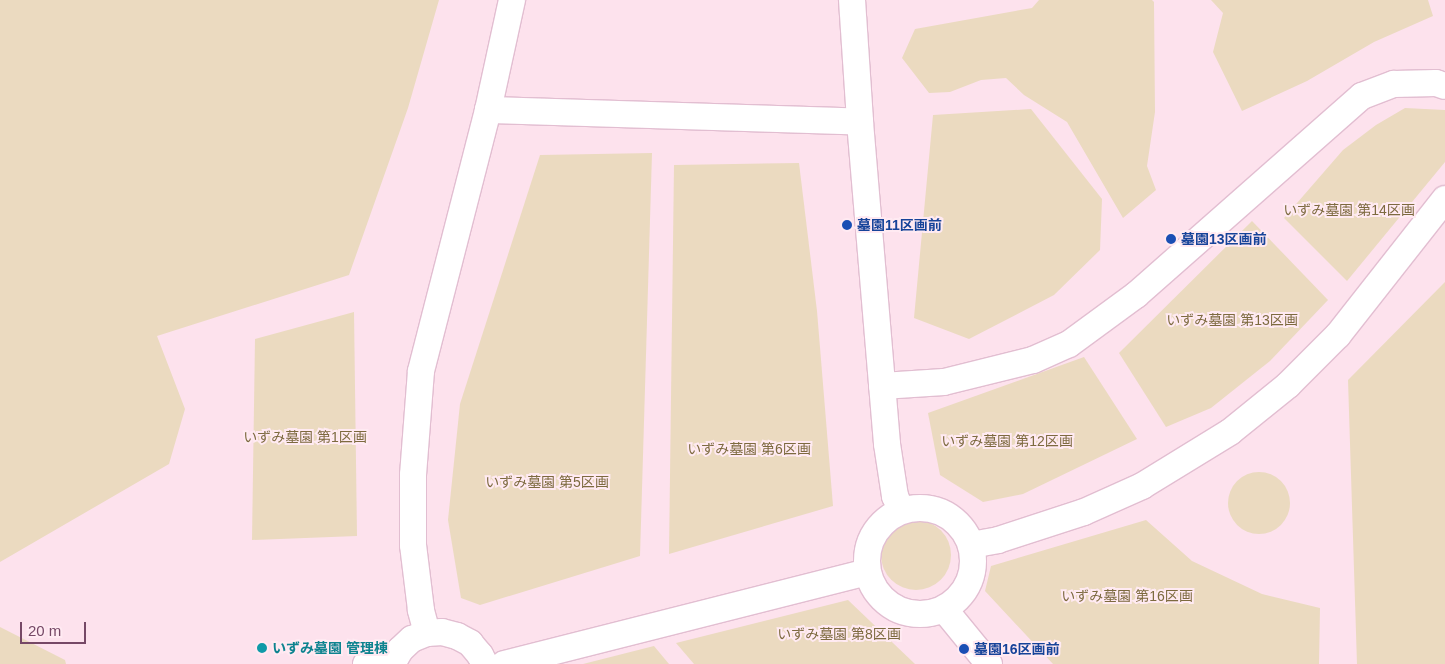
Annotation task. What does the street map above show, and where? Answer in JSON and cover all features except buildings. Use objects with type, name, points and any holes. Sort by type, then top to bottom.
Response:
[{"type":"street","points":[[427,634],[421,610],[413,545],[413,475],[421,371],[488,110],[512,0]]},
{"type":"street","points":[[852,0],[886,444],[895,496],[902,510]]},
{"type":"street","points":[[882,386],[944,382],[1034,360],[1068,344],[1136,295],[1362,96],[1394,84],[1436,83],[1445,86]]},
{"type":"street","points":[[488,110],[860,122]]},
{"type":"street","points":[[971,545],[998,540],[1100,505],[1142,486],[1230,432],[1288,385],[1338,336],[1445,199]]},
{"type":"street","points":[[929,508],[942,512],[963,529],[971,545],[974,556],[972,572],[967,587],[957,600],[944,609],[928,613],[912,613],[897,609],[883,600],[873,587],[868,572],[867,557],[874,535],[888,518],[902,510],[929,508]]},
{"type":"street","points":[[504,664],[868,572]]},
{"type":"street","points":[[944,609],[989,664]]},
{"type":"street","points":[[366,664],[393,661],[400,650],[412,639],[442,632],[457,636],[470,643],[480,655],[484,664]]},
{"type":"green space","points":[[0,0],[439,0],[408,108],[349,275],[157,336],[185,409],[169,464],[0,562]]},
{"type":"green space","points":[[1039,0],[1152,0],[1154,2],[1155,112],[1147,166],[1156,190],[1123,218],[1067,122],[1024,95],[1006,78],[981,80],[950,92],[929,93],[902,58],[915,29],[1032,8]]},
{"type":"green space","points":[[1211,0],[1428,0],[1433,16],[1374,42],[1307,81],[1242,111],[1213,52],[1223,13]]},
{"type":"green space","name":"いずみ墓園 第14区画","points":[[1405,108],[1445,110],[1445,162],[1347,281],[1284,218],[1343,150],[1376,125]]},
{"type":"green space","points":[[1031,109],[1102,199],[1100,250],[1054,295],[969,339],[914,318],[933,115]]},
{"type":"green space","name":"いずみ墓園 第5区画","points":[[652,153],[640,556],[480,605],[461,598],[448,520],[460,404],[540,155]]},
{"type":"green space","name":"いずみ墓園 第6区画","points":[[799,163],[817,311],[833,506],[669,554],[674,165]]},
{"type":"green space","name":"いずみ墓園 第13区画","points":[[1252,221],[1328,300],[1270,361],[1211,408],[1166,427],[1119,353]]},
{"type":"green space","points":[[1445,282],[1445,664],[1357,664],[1348,380]]},
{"type":"green space","name":"いずみ墓園 第1区画","points":[[354,312],[357,536],[252,540],[255,339]]},
{"type":"green space","name":"いずみ墓園 第12区画","points":[[1084,357],[1137,439],[1023,494],[983,502],[940,475],[928,413]]},
{"type":"green space","points":[[1253,472],[1265,472],[1281,481],[1288,491],[1290,503],[1288,515],[1281,525],[1265,534],[1253,534],[1242,529],[1233,520],[1228,509],[1228,497],[1233,486],[1242,477]]},
{"type":"green space","points":[[916,520],[929,523],[941,530],[948,542],[951,555],[948,568],[941,580],[929,587],[916,590],[903,587],[891,580],[884,568],[881,555],[884,542],[891,530],[903,523]]},
{"type":"green space","name":"いずみ墓園 第16区画","points":[[1146,520],[1192,561],[1262,594],[1320,608],[1319,664],[1053,664],[985,591],[991,566]]},
{"type":"green space","name":"いずみ墓園 第8区画","points":[[848,600],[915,664],[694,664],[676,643]]},
{"type":"green space","points":[[0,627],[65,660],[66,664],[0,664]]},
{"type":"green space","points":[[654,646],[669,664],[583,664]]},
{"type":"place","name":"墓園11区画前","points":[[847,225]]},
{"type":"place","name":"墓園13区画前","points":[[1171,239]]},
{"type":"place","name":"いずみ墓園 管理棟","points":[[262,648]]},
{"type":"place","name":"墓園16区画前","points":[[964,649]]}]
